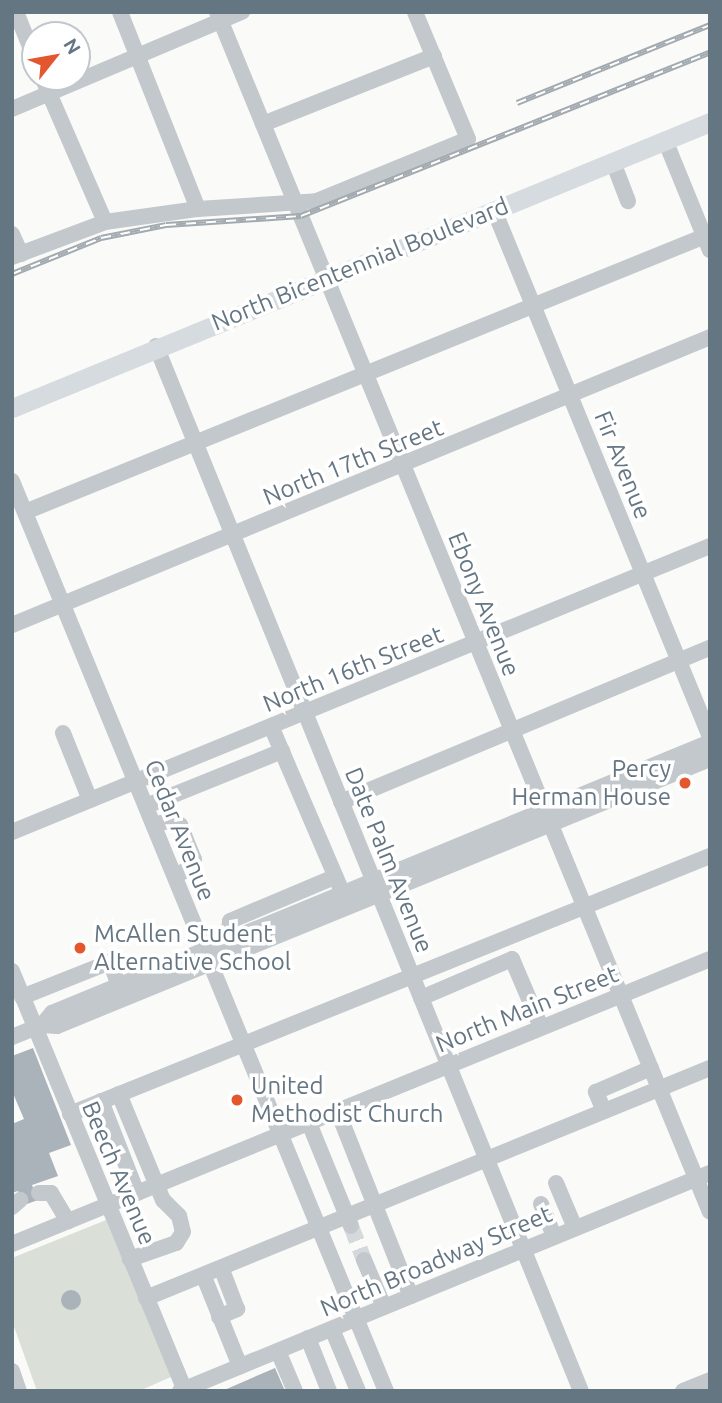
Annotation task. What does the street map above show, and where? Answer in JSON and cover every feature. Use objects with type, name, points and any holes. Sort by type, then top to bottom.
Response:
[{"type":"main road","name":"North Bicentennial Boulevard","points":[[12,408],[156,346],[710,122]]},
{"type":"street","points":[[120,12],[198,209]]},
{"type":"street","points":[[12,108],[137,56],[219,17],[242,12]]},
{"type":"street","points":[[12,234],[16,256],[105,222],[198,209],[293,200],[317,201],[468,139],[415,12]]},
{"type":"street","name":"Ebony Avenue","points":[[219,17],[659,1089],[703,1175],[710,1212]]},
{"type":"street","points":[[263,124],[434,56]]},
{"type":"street","points":[[49,93],[105,222]]},
{"type":"street","points":[[25,512],[534,307],[708,240],[665,140]]},
{"type":"street","points":[[613,162],[628,201]]},
{"type":"street","name":"Fir Avenue","points":[[494,210],[710,739]]},
{"type":"street","name":"North 17th Street","points":[[12,625],[571,398],[710,337]]},
{"type":"street","name":"Date Palm Avenue","points":[[156,346],[581,1391]]},
{"type":"street","name":"Cedar Avenue","points":[[12,481],[386,1391]]},
{"type":"street","name":"North 16th Street","points":[[12,832],[710,546]]},
{"type":"street","points":[[341,802],[710,648]]},
{"type":"street","points":[[271,726],[343,894]]},
{"type":"street","points":[[63,733],[90,800]]},
{"type":"street","points":[[547,818],[710,739]]},
{"type":"street","points":[[146,806],[282,751]]},
{"type":"street","points":[[38,1026],[57,1026],[208,957],[547,818],[710,759]]},
{"type":"street","points":[[154,825],[168,821],[180,825],[194,859],[190,868],[175,876]]},
{"type":"street","points":[[70,1114],[583,904],[710,856]]},
{"type":"street","points":[[228,941],[230,921],[334,877]]},
{"type":"street","points":[[12,1037],[38,1026],[52,1013],[119,985],[208,957],[228,941],[343,894],[377,888]]},
{"type":"street","points":[[421,998],[512,959],[541,1027]]},
{"type":"street","name":"North Main Street","points":[[12,1244],[710,959]]},
{"type":"street","points":[[22,996],[110,962],[119,985]]},
{"type":"street","name":"Beech Avenue","points":[[12,971],[38,1026],[70,1114],[183,1390]]},
{"type":"street","points":[[604,1111],[596,1092],[651,1068]]},
{"type":"street","points":[[146,1298],[318,1227],[349,1221],[374,1204],[710,1068]]},
{"type":"street","points":[[119,1094],[156,1185],[179,1216],[183,1232],[176,1243],[130,1259]]},
{"type":"street","points":[[100,1101],[137,1193]]},
{"type":"street","points":[[338,1112],[411,1296]]},
{"type":"street","points":[[309,1123],[349,1221]]},
{"type":"street","points":[[296,1173],[303,1158],[323,1157]]},
{"type":"street","name":"North Broadway Street","points":[[183,1390],[703,1175]]},
{"type":"street","points":[[556,1183],[575,1228]]},
{"type":"street","points":[[38,1193],[51,1193],[68,1222]]},
{"type":"street","points":[[541,1204],[554,1236]]},
{"type":"street","points":[[364,1260],[384,1307]]},
{"type":"street","points":[[372,1279],[400,1269]]},
{"type":"street","points":[[219,1317],[237,1309],[224,1275]]},
{"type":"street","points":[[206,1282],[240,1366]]},
{"type":"street","points":[[332,1329],[358,1391]]},
{"type":"street","points":[[308,1338],[329,1391]]},
{"type":"street","points":[[278,1351],[295,1391]]},
{"type":"street","points":[[12,1371],[19,1391]]},
{"type":"street","points":[[683,1391],[710,1380]]},
{"type":"shaded area","points":[[106,1220],[171,1377],[139,1391],[37,1391],[12,1321],[12,1258]]},
{"type":"building","points":[[33,1048],[71,1145],[49,1153],[58,1176],[32,1185],[38,1200],[24,1205],[18,1191],[12,1193],[12,1124],[24,1119],[12,1091],[12,1056]]},
{"type":"building","points":[[71,1290],[78,1293],[81,1300],[78,1307],[71,1310],[64,1307],[61,1300],[64,1293]]},
{"type":"building","points":[[275,1368],[285,1391],[222,1391]]},
{"type":"tunnel","points":[[351,1226],[364,1260]]},
{"type":"railway","points":[[517,103],[710,25]]},
{"type":"railway","points":[[12,274],[101,238],[166,225],[301,216],[710,52]]},
{"type":"place","name":"Percy Herman House","points":[[685,783]]},
{"type":"place","name":"McAllen Student Alternative School","points":[[80,948]]},
{"type":"place","name":"United Methodist Church","points":[[237,1100]]}]
